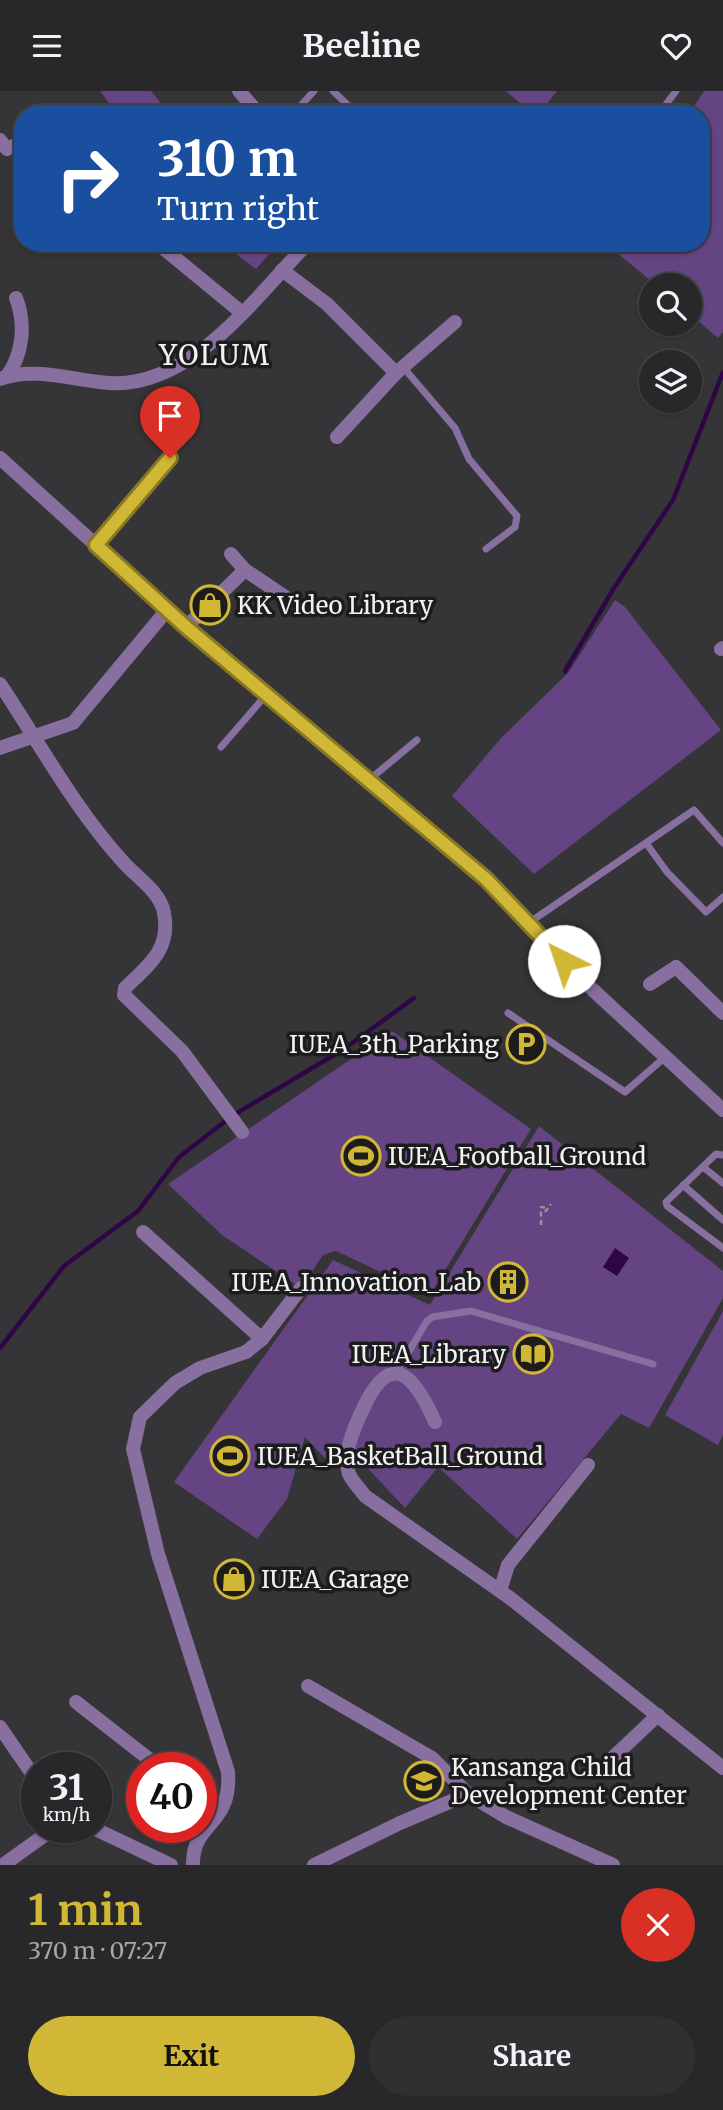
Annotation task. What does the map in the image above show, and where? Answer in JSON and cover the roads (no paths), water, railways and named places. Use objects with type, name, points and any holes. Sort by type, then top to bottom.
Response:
[{"type":"street","points":[[239,91],[251,105]]},
{"type":"street","points":[[0,140],[7,149],[14,146]]},
{"type":"street","points":[[169,252],[241,312]]},
{"type":"street","points":[[4,378],[23,373],[132,383],[164,374],[203,351],[299,252]]},
{"type":"street","points":[[282,270],[327,304],[400,370]]},
{"type":"street","points":[[4,378],[17,362],[20,347],[22,315],[16,298]]},
{"type":"street","points":[[337,437],[400,370],[455,322]]},
{"type":"street","points":[[0,458],[186,627],[486,879],[593,990],[723,1110]]},
{"type":"street","points":[[96,545],[170,458]]},
{"type":"street","points":[[231,554],[245,570],[303,609]]},
{"type":"street","points":[[186,627],[245,570]]},
{"type":"street","points":[[0,748],[73,723],[167,610]]},
{"type":"street","points":[[0,684],[102,838],[151,890],[163,908],[164,946],[157,958],[125,988],[128,1002],[182,1051],[242,1132]]},
{"type":"street","points":[[650,984],[676,967],[723,1013]]},
{"type":"street","points":[[143,1232],[262,1339]]},
{"type":"street","points":[[217,1815],[224,1809],[229,1783],[226,1759],[158,1554],[133,1449],[135,1433],[140,1417],[175,1383],[200,1367],[246,1352],[262,1339],[301,1288]]},
{"type":"street","points":[[435,1422],[423,1395],[411,1381],[396,1374],[387,1374],[374,1384],[349,1448],[348,1473],[365,1496],[500,1591],[723,1768]]},
{"type":"street","points":[[500,1591],[508,1565],[588,1465]]},
{"type":"street","points":[[308,1686],[432,1758],[468,1794],[506,1817],[613,1865]]},
{"type":"street","points":[[76,1702],[140,1752]]},
{"type":"street","points":[[606,1764],[658,1715]]},
{"type":"street","points":[[0,1727],[21,1758]]},
{"type":"street","points":[[314,1865],[400,1823],[468,1794]]},
{"type":"street","points":[[112,1837],[171,1865]]},
{"type":"street","points":[[3,1865],[34,1843]]},
{"type":"street","points":[[193,1865],[196,1843]]},
{"type":"lane","points":[[301,105],[314,91]]},
{"type":"lane","points":[[333,91],[348,105]]},
{"type":"lane","points":[[400,370],[454,428],[469,459],[517,516],[515,527],[486,549]]},
{"type":"lane","points":[[221,747],[266,695]]},
{"type":"lane","points":[[369,780],[417,740]]},
{"type":"lane","points":[[530,922],[694,810],[723,843]]},
{"type":"lane","points":[[646,843],[667,872],[706,912],[723,897]]},
{"type":"lane","points":[[508,1013],[625,1092],[664,1058]]},
{"type":"lane","points":[[723,1155],[716,1154],[666,1202],[667,1206],[723,1248]]},
{"type":"lane","points":[[703,1167],[723,1183]]},
{"type":"lane","points":[[683,1185],[723,1220]]},
{"type":"lane","points":[[396,1374],[427,1321],[432,1317],[471,1311],[653,1364]]},
{"type":"waterway","points":[[565,671],[614,588],[673,500],[723,372]]},
{"type":"waterway","points":[[0,1348],[64,1266],[138,1211],[179,1157],[232,1116],[344,1049],[414,998]]},
{"type":"place","name":"KK Video Library","points":[[210,605]]},
{"type":"place","name":"IUEA_3th_Parking","points":[[526,1044]]},
{"type":"place","name":"IUEA_Football_Ground","points":[[361,1156]]},
{"type":"place","name":"IUEA_Innovation_Lab","points":[[508,1282]]},
{"type":"place","name":"IUEA_Library","points":[[533,1354]]},
{"type":"place","name":"IUEA_BasketBall_Ground","points":[[230,1456]]},
{"type":"place","name":"IUEA_Garage","points":[[234,1579]]},
{"type":"place","name":"Kansanga Child Development Center","points":[[424,1781]]},
{"type":"district","name":"YOLUM","points":[[215,355]]}]
